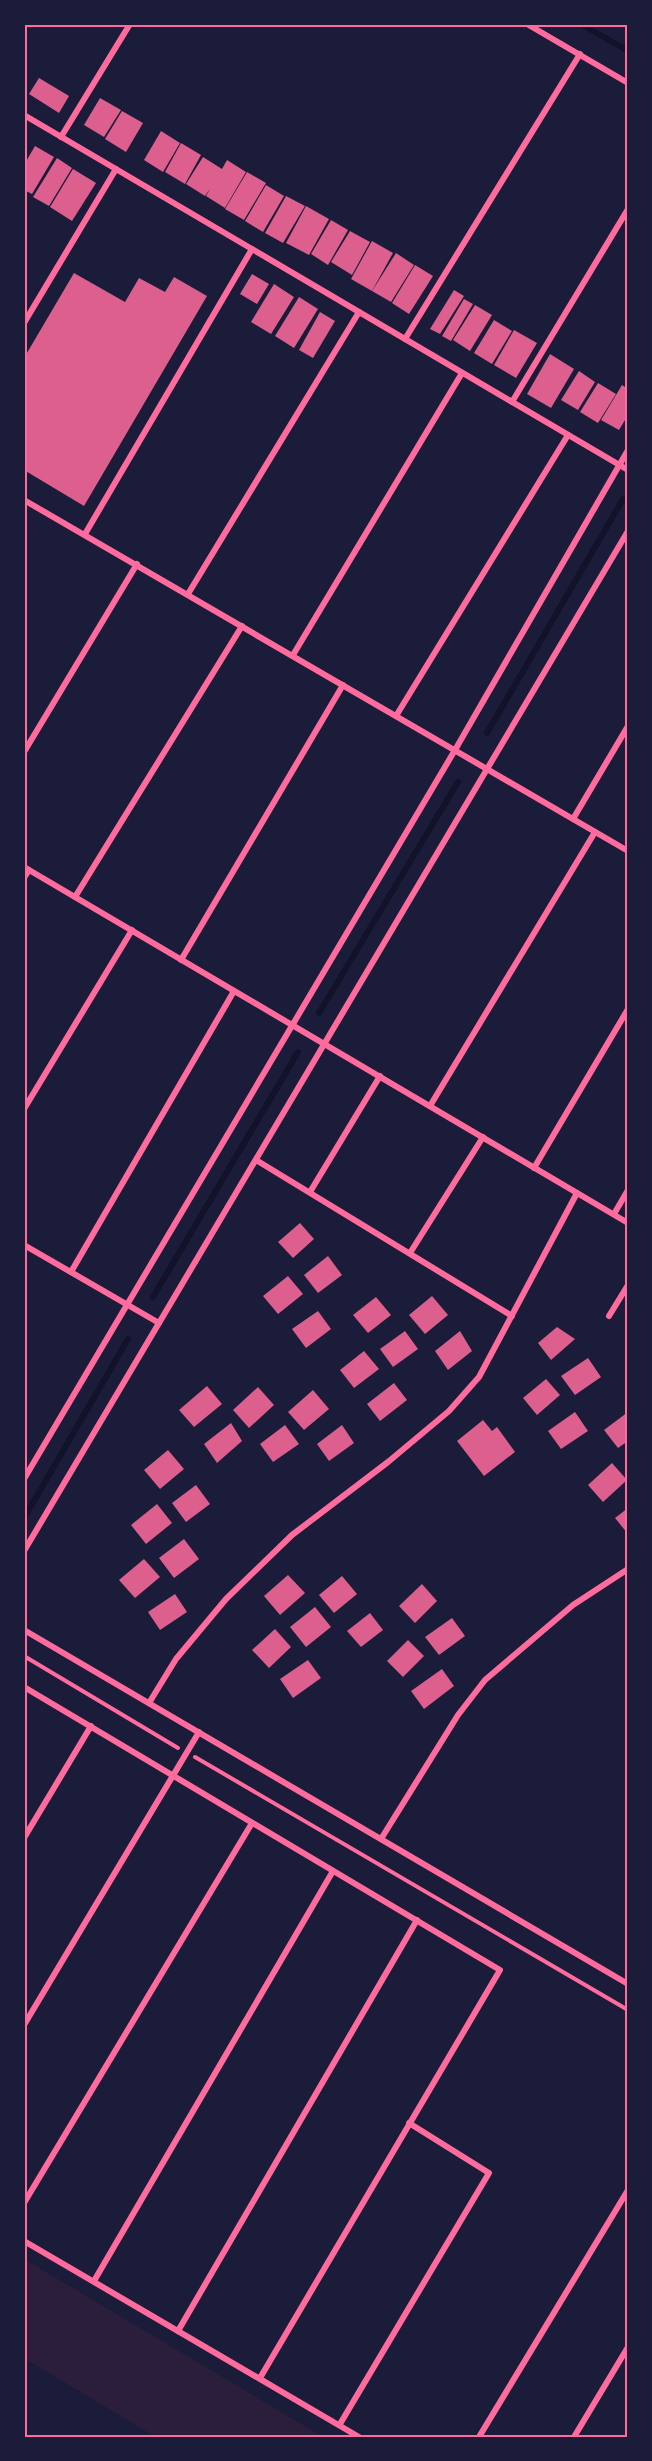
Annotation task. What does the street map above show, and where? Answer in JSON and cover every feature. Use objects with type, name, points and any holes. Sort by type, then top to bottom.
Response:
[{"type":"street","points":[[61,137],[130,24]]},
{"type":"street","points":[[527,24],[628,83]]},
{"type":"street","points":[[405,339],[580,54]]},
{"type":"street","points":[[24,115],[628,470]]},
{"type":"street","points":[[24,323],[116,169]]},
{"type":"street","points":[[512,402],[628,209]]},
{"type":"street","points":[[85,534],[252,249]]},
{"type":"street","points":[[188,594],[359,312]]},
{"type":"street","points":[[293,655],[462,373]]},
{"type":"street","points":[[396,716],[568,435]]},
{"type":"street","points":[[24,1479],[455,750],[628,450]]},
{"type":"street","points":[[24,509],[26,501],[85,534],[628,851]]},
{"type":"street","points":[[24,1551],[628,531]]},
{"type":"street","points":[[24,752],[137,564]]},
{"type":"street","points":[[75,897],[242,626]]},
{"type":"street","points":[[181,960],[343,685]]},
{"type":"street","points":[[573,819],[628,726]]},
{"type":"street","points":[[430,1106],[595,832]]},
{"type":"street","points":[[24,878],[26,869],[628,1223]]},
{"type":"street","points":[[24,1109],[132,930]]},
{"type":"street","points":[[71,1272],[234,991]]},
{"type":"street","points":[[534,1168],[628,1010]]},
{"type":"street","points":[[310,1192],[380,1076]]},
{"type":"street","points":[[410,1253],[483,1137]]},
{"type":"street","points":[[256,1160],[512,1317]]},
{"type":"street","points":[[614,1214],[628,1190]]},
{"type":"street","points":[[148,1703],[176,1659],[226,1599],[292,1535],[388,1462],[449,1411],[480,1377],[577,1193]]},
{"type":"street","points":[[24,1245],[159,1323]]},
{"type":"street","points":[[609,1316],[628,1285]]},
{"type":"street","points":[[381,1839],[458,1715],[485,1680],[573,1605],[628,1569]]},
{"type":"street","points":[[24,1630],[628,1984]]},
{"type":"street","points":[[24,1687],[500,1970],[260,2378]]},
{"type":"street","points":[[24,1838],[91,1726]]},
{"type":"street","points":[[24,2025],[199,1732]]},
{"type":"street","points":[[24,2203],[252,1823]]},
{"type":"street","points":[[94,2281],[333,1871]]},
{"type":"street","points":[[178,2331],[417,1920]]},
{"type":"street","points":[[340,2424],[489,2173],[409,2123]]},
{"type":"street","points":[[479,2437],[628,2190]]},
{"type":"street","points":[[24,2241],[359,2437]]},
{"type":"street","points":[[574,2437],[628,2347]]},
{"type":"path","points":[[24,1656],[628,2010]]},
{"type":"shaded area","points":[[24,2259],[323,2437],[156,2437],[24,2358]]},
{"type":"building","points":[[39,78],[69,96],[59,113],[29,94]]},
{"type":"building","points":[[100,98],[121,110],[104,137],[84,125]]},
{"type":"building","points":[[122,111],[143,123],[126,152],[105,139]]},
{"type":"building","points":[[161,131],[180,143],[163,172],[144,160]]},
{"type":"building","points":[[181,143],[201,155],[185,184],[165,172]]},
{"type":"building","points":[[35,146],[54,157],[32,194],[24,190],[24,165]]},
{"type":"building","points":[[203,157],[222,169],[227,160],[246,172],[225,208],[206,196],[210,189],[205,196],[186,184]]},
{"type":"building","points":[[57,158],[72,168],[49,206],[33,197]]},
{"type":"building","points":[[73,169],[96,183],[72,221],[50,207]]},
{"type":"building","points":[[247,172],[266,183],[244,220],[225,209]]},
{"type":"building","points":[[266,185],[284,196],[263,232],[245,221]]},
{"type":"building","points":[[286,196],[305,206],[283,243],[265,233]]},
{"type":"building","points":[[306,206],[329,219],[309,255],[286,243]]},
{"type":"building","points":[[331,220],[348,230],[328,265],[311,254]]},
{"type":"building","points":[[350,231],[370,242],[352,275],[331,262]]},
{"type":"building","points":[[372,241],[393,253],[372,291],[351,279]]},
{"type":"building","points":[[396,253],[414,265],[391,302],[372,291]]},
{"type":"building","points":[[415,265],[433,276],[409,314],[392,303]]},
{"type":"building","points":[[74,273],[125,302],[139,278],[165,292],[174,277],[207,296],[84,506],[24,470],[24,358]]},
{"type":"building","points":[[252,274],[269,284],[257,304],[240,294]]},
{"type":"building","points":[[274,284],[294,297],[271,334],[251,322]]},
{"type":"building","points":[[454,290],[464,296],[440,334],[430,329]]},
{"type":"building","points":[[299,297],[318,309],[294,348],[275,336]]},
{"type":"building","points":[[464,299],[473,304],[451,341],[442,336]]},
{"type":"building","points":[[475,305],[492,315],[470,351],[453,340]]},
{"type":"building","points":[[320,312],[335,321],[313,358],[299,350]]},
{"type":"building","points":[[494,320],[512,331],[492,364],[474,353]]},
{"type":"building","points":[[514,330],[537,343],[516,378],[494,365]]},
{"type":"building","points":[[550,354],[574,369],[551,408],[527,394]]},
{"type":"building","points":[[579,371],[595,382],[578,410],[561,400]]},
{"type":"building","points":[[598,383],[616,394],[598,423],[580,412]]},
{"type":"building","points":[[622,385],[628,389],[628,415],[619,430],[601,420]]},
{"type":"building","points":[[300,1223],[314,1239],[293,1258],[278,1242]]},
{"type":"building","points":[[328,1256],[342,1275],[318,1293],[304,1275]]},
{"type":"building","points":[[288,1276],[303,1294],[278,1314],[263,1296]]},
{"type":"building","points":[[432,1296],[448,1315],[425,1334],[409,1315]]},
{"type":"building","points":[[376,1297],[391,1315],[368,1333],[353,1315]]},
{"type":"building","points":[[318,1311],[331,1329],[306,1348],[292,1329]]},
{"type":"building","points":[[557,1327],[575,1339],[551,1360],[538,1343]]},
{"type":"building","points":[[405,1331],[418,1349],[393,1367],[380,1349]]},
{"type":"building","points":[[460,1331],[472,1351],[448,1370],[435,1351]]},
{"type":"building","points":[[364,1351],[379,1369],[354,1388],[340,1370]]},
{"type":"building","points":[[588,1358],[601,1377],[575,1395],[561,1376]]},
{"type":"building","points":[[546,1379],[560,1395],[537,1415],[523,1398]]},
{"type":"building","points":[[394,1383],[407,1400],[380,1421],[367,1404]]},
{"type":"building","points":[[207,1386],[222,1404],[194,1427],[179,1410]]},
{"type":"building","points":[[258,1387],[274,1405],[249,1428],[233,1410]]},
{"type":"building","points":[[313,1390],[329,1409],[304,1430],[288,1412]]},
{"type":"building","points":[[575,1412],[588,1431],[561,1449],[548,1431]]},
{"type":"building","points":[[628,1412],[628,1441],[618,1448],[604,1430]]},
{"type":"building","points":[[483,1420],[492,1431],[497,1427],[515,1452],[484,1476],[457,1441]]},
{"type":"building","points":[[231,1423],[242,1441],[217,1463],[204,1444]]},
{"type":"building","points":[[285,1425],[299,1444],[273,1462],[260,1444]]},
{"type":"building","points":[[342,1425],[354,1443],[329,1461],[317,1444]]},
{"type":"building","points":[[168,1450],[184,1469],[160,1489],[144,1470]]},
{"type":"building","points":[[612,1463],[627,1480],[603,1502],[588,1485]]},
{"type":"building","points":[[196,1485],[210,1504],[186,1522],[172,1503]]},
{"type":"building","points":[[157,1504],[172,1523],[146,1544],[131,1525]]},
{"type":"building","points":[[628,1508],[628,1534],[615,1518]]},
{"type":"building","points":[[184,1539],[199,1559],[174,1578],[159,1558]]},
{"type":"building","points":[[144,1559],[160,1577],[135,1598],[119,1580]]},
{"type":"building","points":[[288,1575],[305,1593],[280,1615],[264,1596]]},
{"type":"building","points":[[342,1576],[357,1594],[334,1613],[319,1595]]},
{"type":"building","points":[[422,1584],[437,1601],[415,1623],[399,1606]]},
{"type":"building","points":[[175,1594],[187,1612],[160,1630],[148,1612]]},
{"type":"building","points":[[315,1607],[331,1627],[306,1647],[290,1627]]},
{"type":"building","points":[[370,1613],[383,1630],[361,1647],[347,1631]]},
{"type":"building","points":[[452,1618],[465,1636],[439,1655],[425,1637]]},
{"type":"building","points":[[275,1629],[291,1647],[269,1668],[252,1650]]},
{"type":"building","points":[[408,1640],[424,1656],[403,1677],[387,1661]]},
{"type":"building","points":[[308,1660],[321,1678],[293,1698],[280,1679]]},
{"type":"building","points":[[442,1669],[454,1686],[424,1709],[411,1691]]},
{"type":"waterway","points":[[581,24],[628,51]]},
{"type":"waterway","points":[[487,733],[623,499]]},
{"type":"waterway","points":[[319,1013],[458,782]]},
{"type":"waterway","points":[[153,1297],[298,1052]]},
{"type":"waterway","points":[[24,1518],[128,1339]]}]
